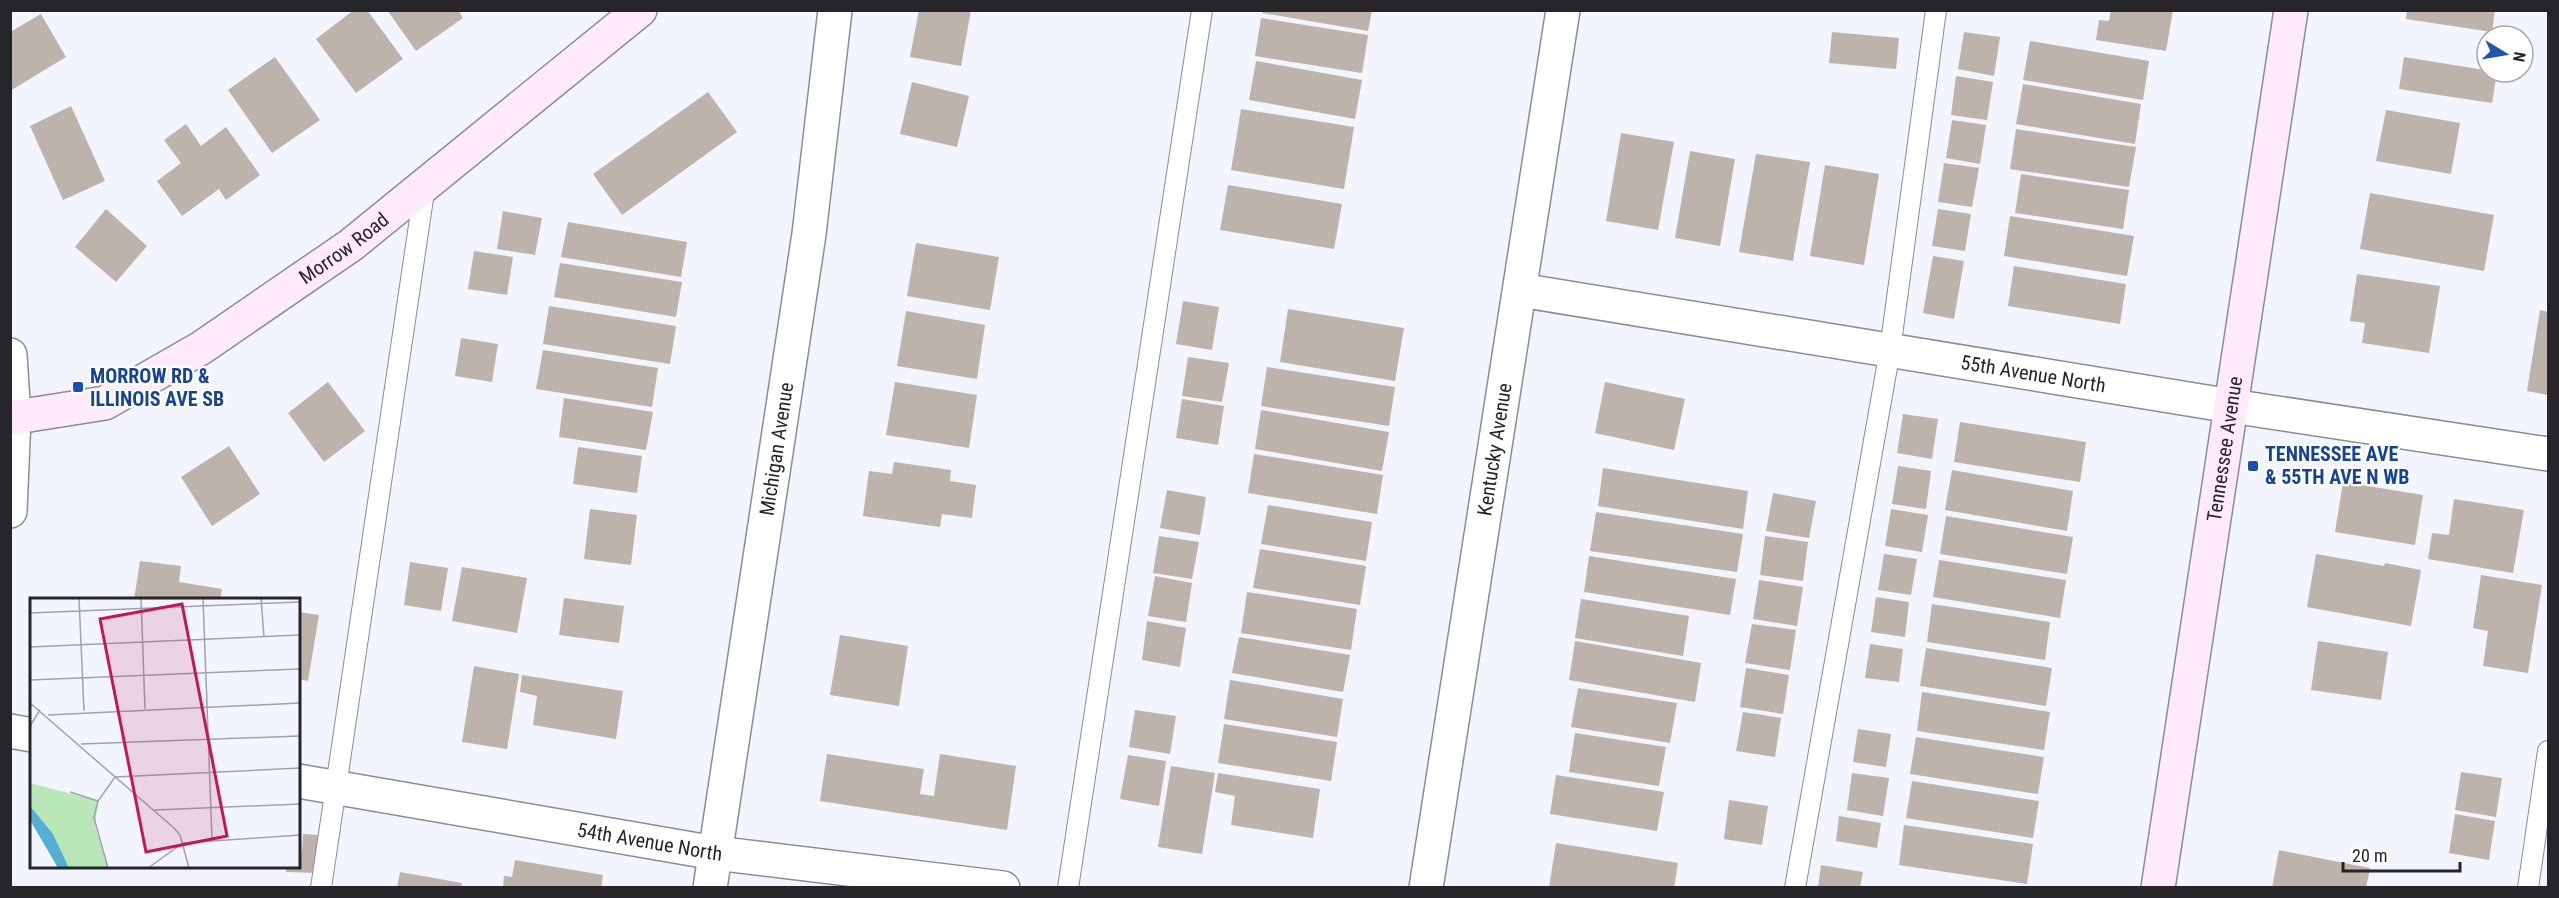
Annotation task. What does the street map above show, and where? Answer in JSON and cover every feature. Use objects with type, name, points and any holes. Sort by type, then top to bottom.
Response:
[{"type":"street","name":"Morrow Road","points":[[12,418],[105,403],[201,348],[351,245],[640,10]]},
{"type":"street","name":"Michigan Avenue","points":[[710,888],[808,234],[835,10]]},
{"type":"street","name":"Kentucky Avenue","points":[[1426,888],[1563,10]]},
{"type":"street","name":"Tennessee Avenue","points":[[2158,888],[2291,10]]},
{"type":"street","name":"55th Avenue North","points":[[1520,290],[2231,406],[2548,454]]},
{"type":"street","points":[[10,355],[12,418],[10,512]]},
{"type":"street","points":[[10,731],[30,735]]},
{"type":"street","name":"54th Avenue North","points":[[300,781],[715,854],[1003,888]]},
{"type":"lane","points":[[1068,888],[1202,10]]},
{"type":"lane","points":[[1795,888],[1890,350],[1936,10]]},
{"type":"lane","points":[[321,888],[425,185]]},
{"type":"lane","points":[[2528,888],[2548,751]]},
{"type":"building","points":[[354,10],[367,10],[403,59],[356,93],[316,39]]},
{"type":"building","points":[[387,10],[458,10],[463,18],[416,51]]},
{"type":"building","points":[[919,10],[971,10],[961,66],[910,57]]},
{"type":"building","points":[[1263,10],[1372,10],[1368,31],[1262,13]]},
{"type":"building","points":[[2111,10],[2173,10],[2166,51],[2096,40],[2099,20],[2109,21]]},
{"type":"building","points":[[2407,10],[2495,10],[2493,24],[2475,24],[2475,29],[2406,19]]},
{"type":"building","points":[[41,14],[66,57],[10,91],[10,32]]},
{"type":"building","points":[[1261,18],[1368,35],[1362,73],[1255,56]]},
{"type":"building","points":[[1832,32],[1899,38],[1896,69],[1829,63]]},
{"type":"building","points":[[1964,32],[2000,37],[1994,76],[1958,69]]},
{"type":"building","points":[[2030,41],[2149,61],[2143,100],[2023,80]]},
{"type":"building","points":[[275,57],[320,120],[272,153],[228,90]]},
{"type":"building","points":[[2404,57],[2475,68],[2475,84],[2495,84],[2492,103],[2399,89]]},
{"type":"building","points":[[1256,61],[1362,80],[1355,119],[1249,100]]},
{"type":"building","points":[[1956,76],[1993,82],[1987,120],[1951,115]]},
{"type":"building","points":[[912,82],[969,96],[957,147],[900,134]]},
{"type":"building","points":[[2023,84],[2141,104],[2135,144],[2016,124]]},
{"type":"building","points":[[708,92],[737,132],[622,215],[593,174]]},
{"type":"building","points":[[71,106],[105,181],[63,200],[30,126]]},
{"type":"building","points":[[1241,109],[1354,127],[1344,189],[1231,170]]},
{"type":"building","points":[[2386,110],[2460,123],[2451,174],[2376,161]]},
{"type":"building","points":[[1952,120],[1986,125],[1980,164],[1946,158]]},
{"type":"building","points":[[186,124],[201,146],[226,127],[260,175],[226,200],[219,189],[182,216],[157,181],[181,163],[164,140]]},
{"type":"building","points":[[2016,129],[2136,147],[2129,187],[2010,169]]},
{"type":"building","points":[[1621,133],[1674,142],[1658,230],[1606,221]]},
{"type":"building","points":[[1690,151],[1735,159],[1720,246],[1675,238]]},
{"type":"building","points":[[1756,154],[1810,162],[1793,261],[1739,252]]},
{"type":"building","points":[[1944,163],[1979,168],[1972,207],[1938,202]]},
{"type":"building","points":[[1825,165],[1879,174],[1864,265],[1810,256]]},
{"type":"building","points":[[2021,174],[2129,190],[2123,229],[2015,213]]},
{"type":"building","points":[[1228,185],[1342,204],[1334,249],[1220,230]]},
{"type":"building","points":[[2370,193],[2494,215],[2484,271],[2360,249]]},
{"type":"building","points":[[106,209],[147,246],[116,282],[75,247]]},
{"type":"building","points":[[1938,209],[1971,214],[1965,251],[1932,246]]},
{"type":"building","points":[[503,211],[542,218],[535,255],[497,249]]},
{"type":"building","points":[[2010,216],[2134,236],[2127,276],[2004,256]]},
{"type":"building","points":[[568,222],[687,242],[681,277],[561,257]]},
{"type":"building","points":[[916,243],[999,257],[990,310],[907,296]]},
{"type":"building","points":[[474,251],[513,257],[507,295],[468,289]]},
{"type":"building","points":[[1933,256],[1964,261],[1954,319],[1923,313]]},
{"type":"building","points":[[560,263],[682,282],[676,317],[554,297]]},
{"type":"building","points":[[2014,266],[2126,284],[2120,324],[2008,306]]},
{"type":"building","points":[[2357,274],[2440,286],[2429,353],[2362,343],[2365,323],[2350,321]]},
{"type":"building","points":[[1183,301],[1219,307],[1212,350],[1176,344]]},
{"type":"building","points":[[549,306],[676,326],[670,364],[543,344]]},
{"type":"building","points":[[1288,309],[1404,328],[1395,381],[1280,362]]},
{"type":"building","points":[[2540,310],[2548,312],[2548,395],[2527,391]]},
{"type":"building","points":[[906,311],[985,325],[977,379],[897,366]]},
{"type":"building","points":[[461,338],[498,344],[492,382],[455,376]]},
{"type":"building","points":[[543,350],[658,368],[652,407],[536,389]]},
{"type":"building","points":[[1188,357],[1229,363],[1222,402],[1182,396]]},
{"type":"building","points":[[1267,367],[1395,387],[1389,426],[1261,406]]},
{"type":"building","points":[[328,382],[365,431],[324,462],[288,413]]},
{"type":"building","points":[[895,382],[977,395],[969,448],[886,435]]},
{"type":"building","points":[[1605,382],[1685,399],[1674,450],[1595,433]]},
{"type":"building","points":[[564,398],[653,412],[646,450],[559,437]]},
{"type":"building","points":[[1182,399],[1224,406],[1218,445],[1176,438]]},
{"type":"building","points":[[1261,410],[1389,432],[1382,471],[1255,449]]},
{"type":"building","points":[[1903,414],[1938,419],[1932,459],[1897,453]]},
{"type":"building","points":[[1960,422],[2086,442],[2080,482],[1954,462]]},
{"type":"building","points":[[229,446],[260,494],[212,526],[181,477]]},
{"type":"building","points":[[578,447],[642,456],[637,493],[573,484]]},
{"type":"building","points":[[1254,454],[1383,475],[1377,514],[1248,493]]},
{"type":"building","points":[[894,462],[951,470],[950,481],[976,485],[972,518],[942,514],[940,527],[863,516],[869,471],[892,474]]},
{"type":"building","points":[[1898,466],[1931,471],[1926,509],[1892,504]]},
{"type":"building","points":[[1603,468],[1748,491],[1743,529],[1598,506]]},
{"type":"building","points":[[1952,470],[2073,491],[2067,531],[1945,510]]},
{"type":"building","points":[[2343,482],[2423,495],[2415,545],[2335,532]]},
{"type":"building","points":[[1167,490],[1206,497],[1200,535],[1160,528]]},
{"type":"building","points":[[1773,493],[1816,501],[1809,538],[1766,531]]},
{"type":"building","points":[[2454,499],[2524,510],[2513,573],[2428,559],[2432,533],[2449,535]]},
{"type":"building","points":[[1268,505],[1372,522],[1366,561],[1261,544]]},
{"type":"building","points":[[590,509],[637,515],[631,565],[584,559]]},
{"type":"building","points":[[1891,509],[1928,515],[1922,552],[1885,546]]},
{"type":"building","points":[[1596,512],[1743,534],[1737,572],[1590,551]]},
{"type":"building","points":[[1946,516],[2073,537],[2067,574],[1940,554]]},
{"type":"building","points":[[1159,536],[1199,542],[1192,579],[1153,573]]},
{"type":"building","points":[[1765,536],[1808,542],[1803,581],[1760,575]]},
{"type":"building","points":[[1260,549],[1366,566],[1360,605],[1253,588]]},
{"type":"building","points":[[1884,554],[1917,559],[1911,595],[1878,590]]},
{"type":"building","points":[[2316,554],[2421,570],[2411,626],[2307,607]]},
{"type":"building","points":[[1589,556],[1736,579],[1730,615],[1584,592]]},
{"type":"building","points":[[1939,560],[2066,580],[2060,618],[1933,597]]},
{"type":"building","points":[[140,561],[181,566],[179,582],[222,589],[220,598],[134,598]]},
{"type":"building","points":[[410,562],[448,568],[441,611],[404,605]]},
{"type":"building","points":[[462,567],[527,578],[517,633],[452,621]]},
{"type":"building","points":[[2481,575],[2542,585],[2528,673],[2483,666],[2488,631],[2473,628]]},
{"type":"building","points":[[1155,576],[1192,583],[1186,622],[1148,616]]},
{"type":"building","points":[[1759,580],[1803,587],[1797,626],[1753,619]]},
{"type":"building","points":[[1247,592],[1357,609],[1351,650],[1241,633]]},
{"type":"building","points":[[1876,597],[1909,602],[1905,637],[1871,632]]},
{"type":"building","points":[[564,598],[624,606],[619,643],[559,635]]},
{"type":"building","points":[[1581,599],[1689,616],[1683,656],[1575,638]]},
{"type":"building","points":[[1932,604],[2050,622],[2045,660],[1927,642]]},
{"type":"building","points":[[300,612],[319,615],[308,681],[300,679]]},
{"type":"building","points":[[1147,621],[1186,628],[1180,667],[1142,660]]},
{"type":"building","points":[[1752,624],[1796,630],[1790,670],[1745,663]]},
{"type":"building","points":[[840,635],[908,646],[899,706],[830,695]]},
{"type":"building","points":[[1239,637],[1350,655],[1343,692],[1232,673]]},
{"type":"building","points":[[1575,641],[1701,663],[1695,702],[1569,680]]},
{"type":"building","points":[[2318,641],[2388,652],[2381,700],[2311,690]]},
{"type":"building","points":[[1870,644],[1903,649],[1899,682],[1865,678]]},
{"type":"building","points":[[1926,648],[2052,668],[2046,706],[1920,686]]},
{"type":"building","points":[[474,666],[519,674],[507,749],[462,742]]},
{"type":"building","points":[[1746,668],[1789,675],[1783,714],[1740,707]]},
{"type":"building","points":[[522,675],[623,691],[616,739],[533,725],[537,696],[520,692]]},
{"type":"building","points":[[1230,680],[1343,699],[1337,737],[1224,719]]},
{"type":"building","points":[[1578,688],[1677,703],[1670,743],[1571,727]]},
{"type":"building","points":[[1922,692],[2050,712],[2044,750],[1917,731]]},
{"type":"building","points":[[1135,710],[1176,716],[1170,754],[1129,747]]},
{"type":"building","points":[[1743,712],[1781,718],[1775,757],[1736,751]]},
{"type":"building","points":[[1224,724],[1337,742],[1331,781],[1218,763]]},
{"type":"building","points":[[1858,729],[1891,734],[1886,767],[1853,762]]},
{"type":"building","points":[[1575,733],[1666,747],[1659,786],[1569,772]]},
{"type":"building","points":[[1916,737],[2044,757],[2038,794],[1910,774]]},
{"type":"building","points":[[827,754],[924,769],[920,794],[934,796],[940,754],[1016,766],[1007,830],[820,801]]},
{"type":"building","points":[[1128,755],[1166,761],[1159,806],[1120,799]]},
{"type":"building","points":[[1171,766],[1215,773],[1202,854],[1158,847]]},
{"type":"building","points":[[2461,772],[2502,778],[2496,817],[2455,810]]},
{"type":"building","points":[[1218,773],[1320,789],[1313,838],[1231,825],[1235,796],[1215,792]]},
{"type":"building","points":[[1852,773],[1889,778],[1883,816],[1847,810]]},
{"type":"building","points":[[1556,775],[1664,792],[1657,831],[1550,814]]},
{"type":"building","points":[[1912,781],[2039,801],[2033,838],[1906,818]]},
{"type":"building","points":[[1729,800],[1768,806],[1762,845],[1724,839]]},
{"type":"building","points":[[2455,814],[2495,821],[2489,860],[2449,853]]},
{"type":"building","points":[[1839,816],[1881,823],[1877,848],[1836,841]]},
{"type":"building","points":[[1904,825],[2033,844],[2027,884],[1899,865]]},
{"type":"building","points":[[303,834],[319,835],[318,873],[286,872],[286,868],[300,868],[300,853],[302,853]]},
{"type":"building","points":[[1556,843],[1678,863],[1674,888],[1549,888]]},
{"type":"building","points":[[2279,850],[2370,868],[2366,888],[2272,888]]},
{"type":"building","points":[[515,860],[603,875],[601,888],[503,888],[504,876],[512,877]]},
{"type":"building","points":[[1821,865],[1863,872],[1860,888],[1818,888]]},
{"type":"building","points":[[400,872],[462,883],[461,888],[397,888]]},
{"type":"place","name":"MORROW RD & ILLINOIS AVE SB","points":[[78,387]]},
{"type":"place","name":"TENNESSEE AVE & 55TH AVE N WB","points":[[2253,466]]}]
